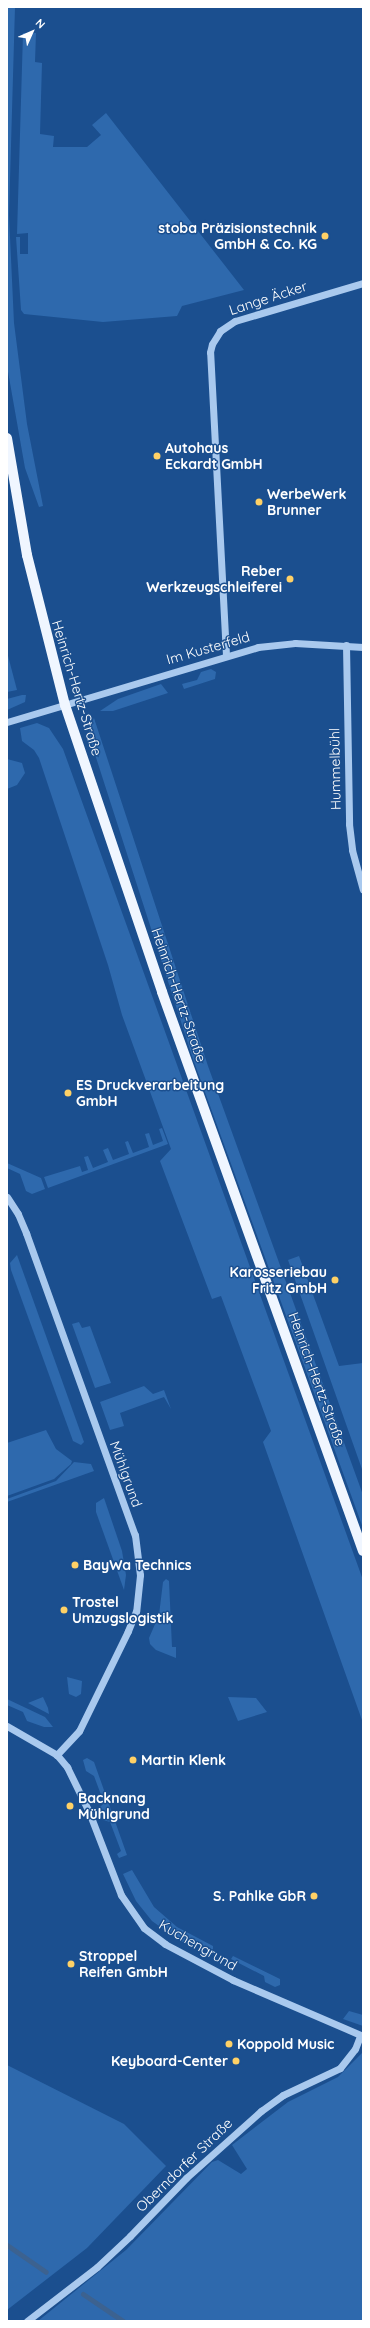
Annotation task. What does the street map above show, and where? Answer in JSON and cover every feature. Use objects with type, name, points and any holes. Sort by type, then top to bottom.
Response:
[{"type":"main road","name":"Heinrich-Hertz-Straße","points":[[7,438],[32,576],[65,705],[162,992],[363,1551]]},
{"type":"street","name":"Lange Äcker","points":[[226,655],[210,352],[212,344],[220,331],[235,321],[363,283]]},
{"type":"street","name":"Im Kusterfeld","points":[[65,705],[226,655],[258,647],[295,643],[363,647]]},
{"type":"street","name":"Hummelbühl","points":[[346,646],[349,824],[352,850],[363,890]]},
{"type":"street","points":[[7,722],[65,705]]},
{"type":"street","name":"Mühlgrund","points":[[7,1197],[18,1214],[26,1233],[135,1535],[140,1574],[137,1606],[128,1631],[79,1731],[57,1755]]},
{"type":"street","name":"Kuchengrund","points":[[7,1726],[57,1755],[75,1781],[121,1895],[144,1928],[165,1944],[233,1980],[362,2036]]},
{"type":"street","name":"Oberndorfer Straße","points":[[28,2321],[102,2262],[186,2178],[261,2111],[283,2095],[340,2068],[355,2049],[362,2036]]},
{"type":"shaded area","points":[[8,7],[15,7],[9,215],[14,323],[27,424],[43,506],[39,507],[25,468],[7,366]]},
{"type":"shaded area","points":[[23,33],[36,33],[35,62],[42,63],[40,134],[54,136],[53,147],[87,147],[101,135],[92,125],[106,113],[244,290],[182,306],[177,316],[103,322],[24,314],[21,310],[16,237],[20,237],[20,254],[28,254],[28,233],[17,234]]},
{"type":"shaded area","points":[[7,652],[17,690],[7,692]]},
{"type":"shaded area","points":[[211,669],[216,672],[215,679],[184,689],[182,684],[197,680],[201,672]]},
{"type":"shaded area","points":[[161,684],[168,693],[113,711],[100,711],[118,699]]},
{"type":"shaded area","points":[[26,695],[25,702],[7,710],[7,699]]},
{"type":"shaded area","points":[[94,718],[208,1066],[363,1495],[363,1528],[193,1059],[91,742],[89,728]]},
{"type":"shaded area","points":[[37,723],[49,728],[63,749],[363,1580],[363,1723],[263,1442],[271,1431],[221,1296],[212,1299],[160,1161],[171,1149],[122,1015],[108,965],[39,758],[34,750],[22,741],[20,728]]},
{"type":"shaded area","points":[[7,759],[22,763],[25,773],[17,785],[7,789]]},
{"type":"shaded area","points":[[162,1128],[168,1144],[48,1188],[44,1177],[80,1166],[82,1172],[88,1170],[84,1157],[88,1156],[93,1168],[108,1162],[103,1150],[108,1148],[113,1160],[129,1154],[125,1142],[128,1141],[133,1153],[149,1147],[145,1134],[149,1133],[153,1145],[163,1141],[159,1129]]},
{"type":"shaded area","points":[[7,1163],[41,1178],[45,1189],[32,1194],[26,1191],[20,1174],[7,1168]]},
{"type":"shaded area","points":[[17,1255],[84,1442],[81,1445],[73,1441],[11,1270],[10,1263]]},
{"type":"shaded area","points":[[299,1256],[339,1366],[363,1363],[363,1472],[288,1260]]},
{"type":"shaded area","points":[[79,1322],[82,1328],[90,1326],[111,1383],[95,1388],[72,1324]]},
{"type":"shaded area","points":[[144,1386],[153,1394],[164,1390],[171,1409],[164,1397],[120,1413],[124,1426],[110,1430],[100,1402]]},
{"type":"shaded area","points":[[46,1430],[56,1449],[72,1461],[71,1464],[54,1479],[7,1496],[7,1443]]},
{"type":"shaded area","points":[[74,1462],[91,1464],[94,1471],[7,1502],[7,1499],[56,1481]]},
{"type":"shaded area","points":[[104,1498],[122,1551],[126,1575],[124,1590],[96,1512],[96,1503]]},
{"type":"shaded area","points":[[166,1579],[169,1581],[172,1647],[176,1647],[176,1658],[156,1650],[150,1644],[149,1638],[159,1615],[163,1582]]},
{"type":"shaded area","points":[[67,1677],[82,1681],[81,1694],[76,1697],[69,1694]]},
{"type":"shaded area","points":[[43,1697],[48,1708],[49,1714],[28,1703]]},
{"type":"shaded area","points":[[228,1697],[256,1698],[267,1712],[238,1721]]},
{"type":"shaded area","points":[[7,1699],[45,1717],[53,1727],[44,1727],[27,1721],[23,1712],[7,1705]]},
{"type":"shaded area","points":[[87,1758],[94,1762],[127,1855],[119,1858],[117,1854],[121,1851],[110,1822],[103,1820],[99,1808],[104,1803],[94,1776],[86,1771],[83,1760]]},
{"type":"shaded area","points":[[132,1870],[154,1907],[177,1927],[213,1946],[213,1950],[189,1939],[183,1942],[152,1921],[136,1901],[123,1874]]},
{"type":"shaded area","points":[[233,1956],[280,1979],[280,1985],[275,1987],[265,1982],[264,1976],[231,1959]]},
{"type":"shaded area","points":[[349,2011],[363,2015],[363,2026],[343,2019]]},
{"type":"shaded area","points":[[363,2052],[363,2321],[38,2321],[126,2250],[212,2162],[218,2160],[241,2174],[247,2169],[232,2145],[288,2102],[338,2077]]},
{"type":"shaded area","points":[[7,2065],[124,2124],[166,2166],[87,2248],[7,2310]]},
{"type":"waterway","points":[[7,2245],[46,2272]]},
{"type":"waterway","points":[[83,2294],[123,2321]]},
{"type":"place","name":"stoba Präzisionstechnik GmbH & Co. KG","points":[[325,236]]},
{"type":"place","name":"Autohaus Eckardt GmbH","points":[[157,456]]},
{"type":"place","name":"WerbeWerk Brunner","points":[[259,502]]},
{"type":"place","name":"Reber Werkzeugschleiferei","points":[[290,579]]},
{"type":"place","name":"ES Druckverarbeitung GmbH","points":[[68,1093]]},
{"type":"place","name":"Karosseriebau Fritz GmbH","points":[[335,1280]]},
{"type":"place","name":"BayWa Technics","points":[[75,1565]]},
{"type":"place","name":"Trostel Umzugslogistik","points":[[64,1610]]},
{"type":"place","name":"Martin Klenk","points":[[133,1760]]},
{"type":"place","name":"Backnang Mühlgrund","points":[[70,1806]]},
{"type":"place","name":"S. Pahlke GbR","points":[[314,1896]]},
{"type":"place","name":"Stroppel Reifen GmbH","points":[[71,1964]]},
{"type":"place","name":"Koppold Music","points":[[229,2044]]},
{"type":"place","name":"Keyboard-Center","points":[[236,2061]]}]
